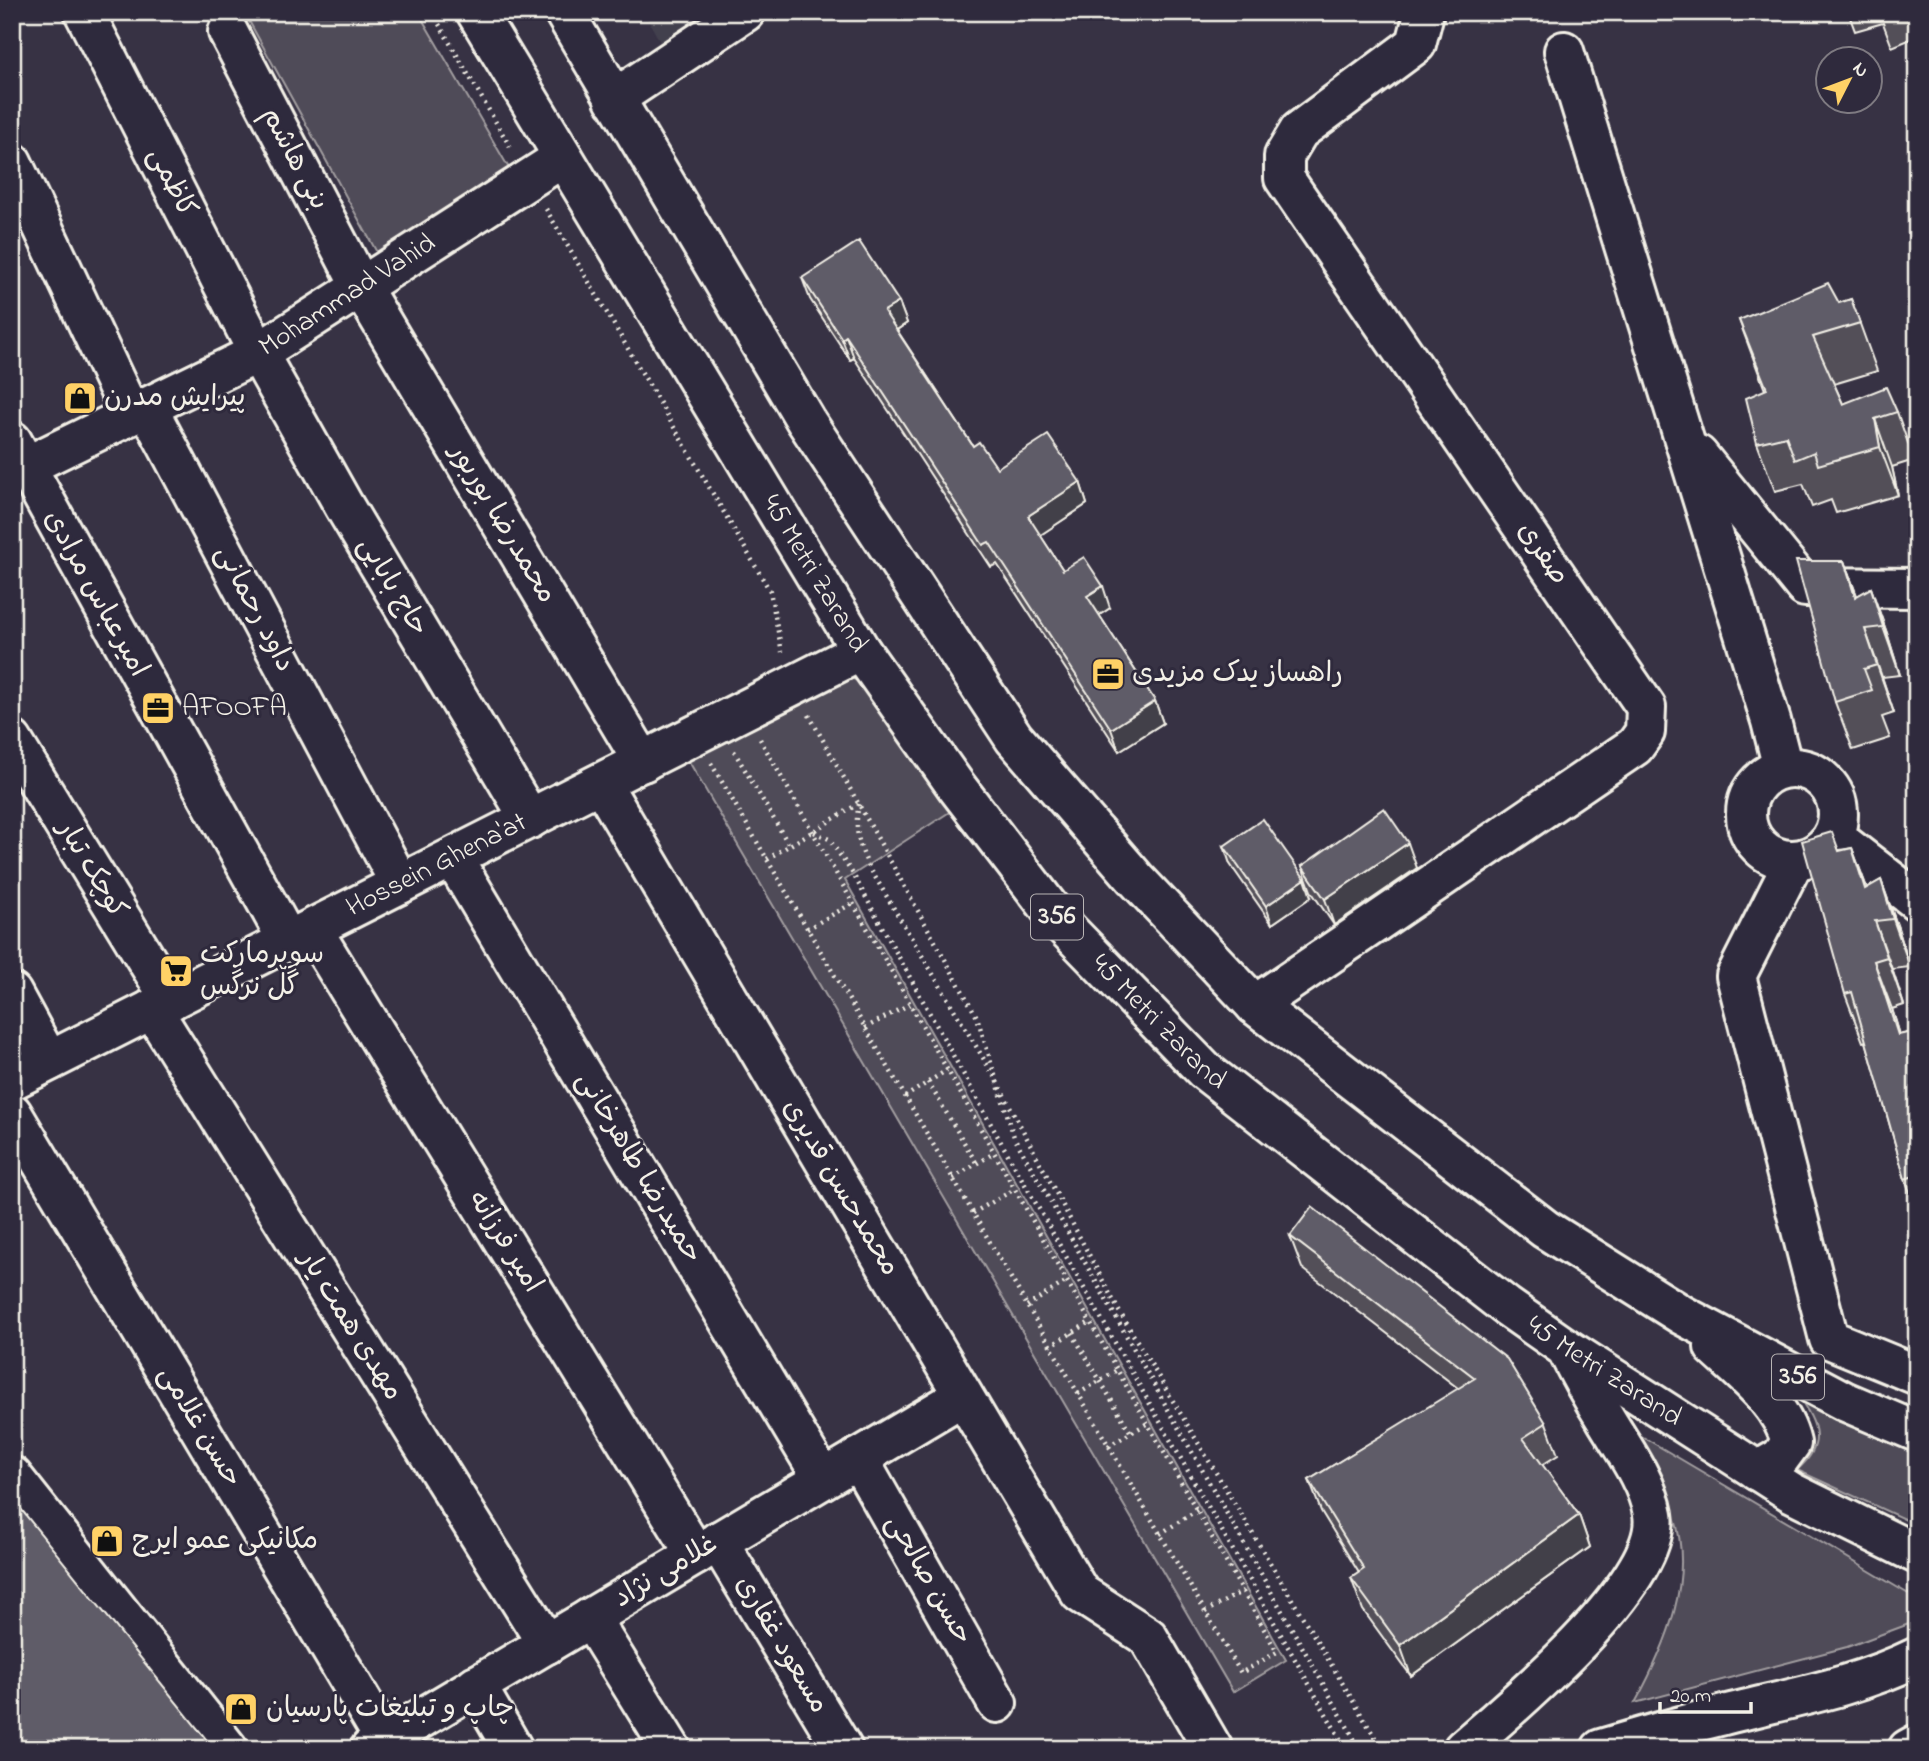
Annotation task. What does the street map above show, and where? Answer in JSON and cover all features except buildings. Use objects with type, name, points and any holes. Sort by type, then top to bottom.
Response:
[{"type":"main road","name":"کاظمی","points":[[84,12],[258,353]]},
{"type":"main road","name":"45 Metri Zarand","points":[[476,12],[861,651],[956,786],[1062,923],[1204,1070],[1506,1306],[1566,1349],[1791,1492],[1917,1554]]},
{"type":"main road","name":"356","points":[[564,12],[806,421],[1014,738],[1135,878],[1255,1005],[1545,1229],[1682,1315],[1844,1401],[1917,1433]]},
{"type":"main road","points":[[614,99],[745,12]]},
{"type":"main road","name":"صفری","points":[[1255,1005],[1635,746],[1645,732],[1646,707],[1284,178],[1284,156],[1299,131],[1416,44],[1423,17],[1421,12]]},
{"type":"main road","name":"بنی هاشم","points":[[228,32],[361,287]]},
{"type":"main road","points":[[1564,51],[1686,440],[1783,768]]},
{"type":"main road","name":"Mohammad Vahid","points":[[16,461],[139,411],[258,353],[562,158]]},
{"type":"main road","name":"داود رحمانی","points":[[12,162],[139,411],[400,884]]},
{"type":"main road","name":"محمدرضا بوربور","points":[[361,287],[643,762]]},
{"type":"main road","name":"حاج بابایی","points":[[258,353],[344,506],[530,819]]},
{"type":"main road","points":[[1686,440],[1805,587],[1917,588]]},
{"type":"main road","name":"امیرعباس مرادی","points":[[16,461],[300,935]]},
{"type":"main road","name":"Hossein Ghena'at","points":[[12,1080],[861,651]]},
{"type":"main road","name":"کوچک تبار","points":[[12,740],[161,1005]]},
{"type":"main road","points":[[1783,768],[1811,772],[1832,791],[1838,821],[1833,836],[1823,849],[1810,858],[1794,861],[1777,859],[1763,851],[1752,839],[1746,825],[1745,808],[1750,793],[1758,782],[1783,768]]},
{"type":"main road","name":"محمدحسن قدیری","points":[[601,783],[1080,1593],[1148,1637],[1213,1749]]},
{"type":"main road","points":[[1833,836],[1917,901]]},
{"type":"main road","name":"حمیدرضا طاهرخانی","points":[[453,858],[823,1479]]},
{"type":"main road","points":[[1794,861],[1736,976],[1829,1339],[1917,1375]]},
{"type":"main road","name":"امیر فرزانه","points":[[300,935],[707,1548]]},
{"type":"main road","points":[[12,993],[49,1061]]},
{"type":"main road","name":"مهدی همت یار","points":[[161,1005],[547,1644]]},
{"type":"main road","name":"حسن غلامی","points":[[12,1113],[377,1744]]},
{"type":"main road","points":[[1682,1315],[1763,1394],[1787,1425],[1791,1443],[1780,1458],[1758,1471]]},
{"type":"main road","points":[[1463,1749],[1589,1633],[1621,1595],[1644,1557],[1653,1516],[1642,1483],[1566,1349]]},
{"type":"main road","name":"غلامی نژاد","points":[[377,1744],[963,1396]]},
{"type":"main road","name":"حسن صالحی","points":[[858,1458],[997,1703]]},
{"type":"main road","points":[[12,1476],[228,1749]]},
{"type":"main road","name":"مسعود غفاری","points":[[707,1548],[843,1749]]},
{"type":"main road","points":[[590,1618],[671,1749]]},
{"type":"main road","points":[[1601,1749],[1717,1717],[1811,1696],[1885,1673],[1917,1657]]},
{"type":"main road","points":[[476,1685],[513,1749]]},
{"type":"main road","points":[[1909,1749],[1917,1744]]},
{"type":"path","points":[[432,12],[770,591],[783,657],[793,686],[977,1017],[1014,1137],[1360,1749]]},
{"type":"path","points":[[708,758],[1241,1673],[1277,1652],[754,729]]},
{"type":"path","points":[[730,744],[789,845]]},
{"type":"path","points":[[767,859],[859,804]]},
{"type":"path","points":[[859,804],[855,822],[857,840],[868,865],[995,1078],[1119,1311],[1382,1749]]},
{"type":"path","points":[[812,831],[829,839],[853,874],[997,1135],[1346,1749]]},
{"type":"path","points":[[807,929],[853,903]]},
{"type":"path","points":[[865,1028],[910,1004]]},
{"type":"path","points":[[905,1097],[947,1070]]},
{"type":"path","points":[[928,1082],[977,1164]]},
{"type":"path","points":[[953,1178],[994,1153]]},
{"type":"path","points":[[973,1213],[1015,1189]]},
{"type":"path","points":[[1027,1306],[1067,1281]]},
{"type":"path","points":[[1050,1346],[1090,1322]]},
{"type":"path","points":[[1072,1333],[1131,1433]]},
{"type":"path","points":[[1079,1394],[1117,1370]]},
{"type":"path","points":[[1108,1446],[1148,1423]]},
{"type":"path","points":[[1160,1534],[1197,1510]]},
{"type":"path","points":[[1205,1612],[1243,1591]]},
{"type":"shaded area","points":[[244,12],[418,12],[517,182],[380,258]]},
{"type":"shaded area","points":[[644,12],[726,12],[667,55]]},
{"type":"shaded area","points":[[847,676],[860,682],[951,811],[845,880],[1286,1660],[1233,1692],[684,753]]},
{"type":"shaded area","points":[[1789,1383],[1917,1447],[1917,1525],[1797,1470],[1814,1448],[1815,1427]]},
{"type":"shaded area","points":[[1638,1434],[1917,1599],[1917,1621],[1847,1647],[1635,1703],[1667,1635],[1679,1587],[1681,1562],[1673,1513]]},
{"type":"place","name":"پیرایش مدرن","points":[[80,398]]},
{"type":"place","name":"راهساز یدک مزیدی","points":[[1108,674]]},
{"type":"place","name":"AFOOFA","points":[[158,708]]},
{"type":"place","name":"سوپرمارکت گل نرگس","points":[[176,971]]},
{"type":"place","name":"مکانیکی عمو ایرج","points":[[107,1541]]},
{"type":"place","name":"چاپ و تبلیغات پارسیان","points":[[241,1709]]}]
